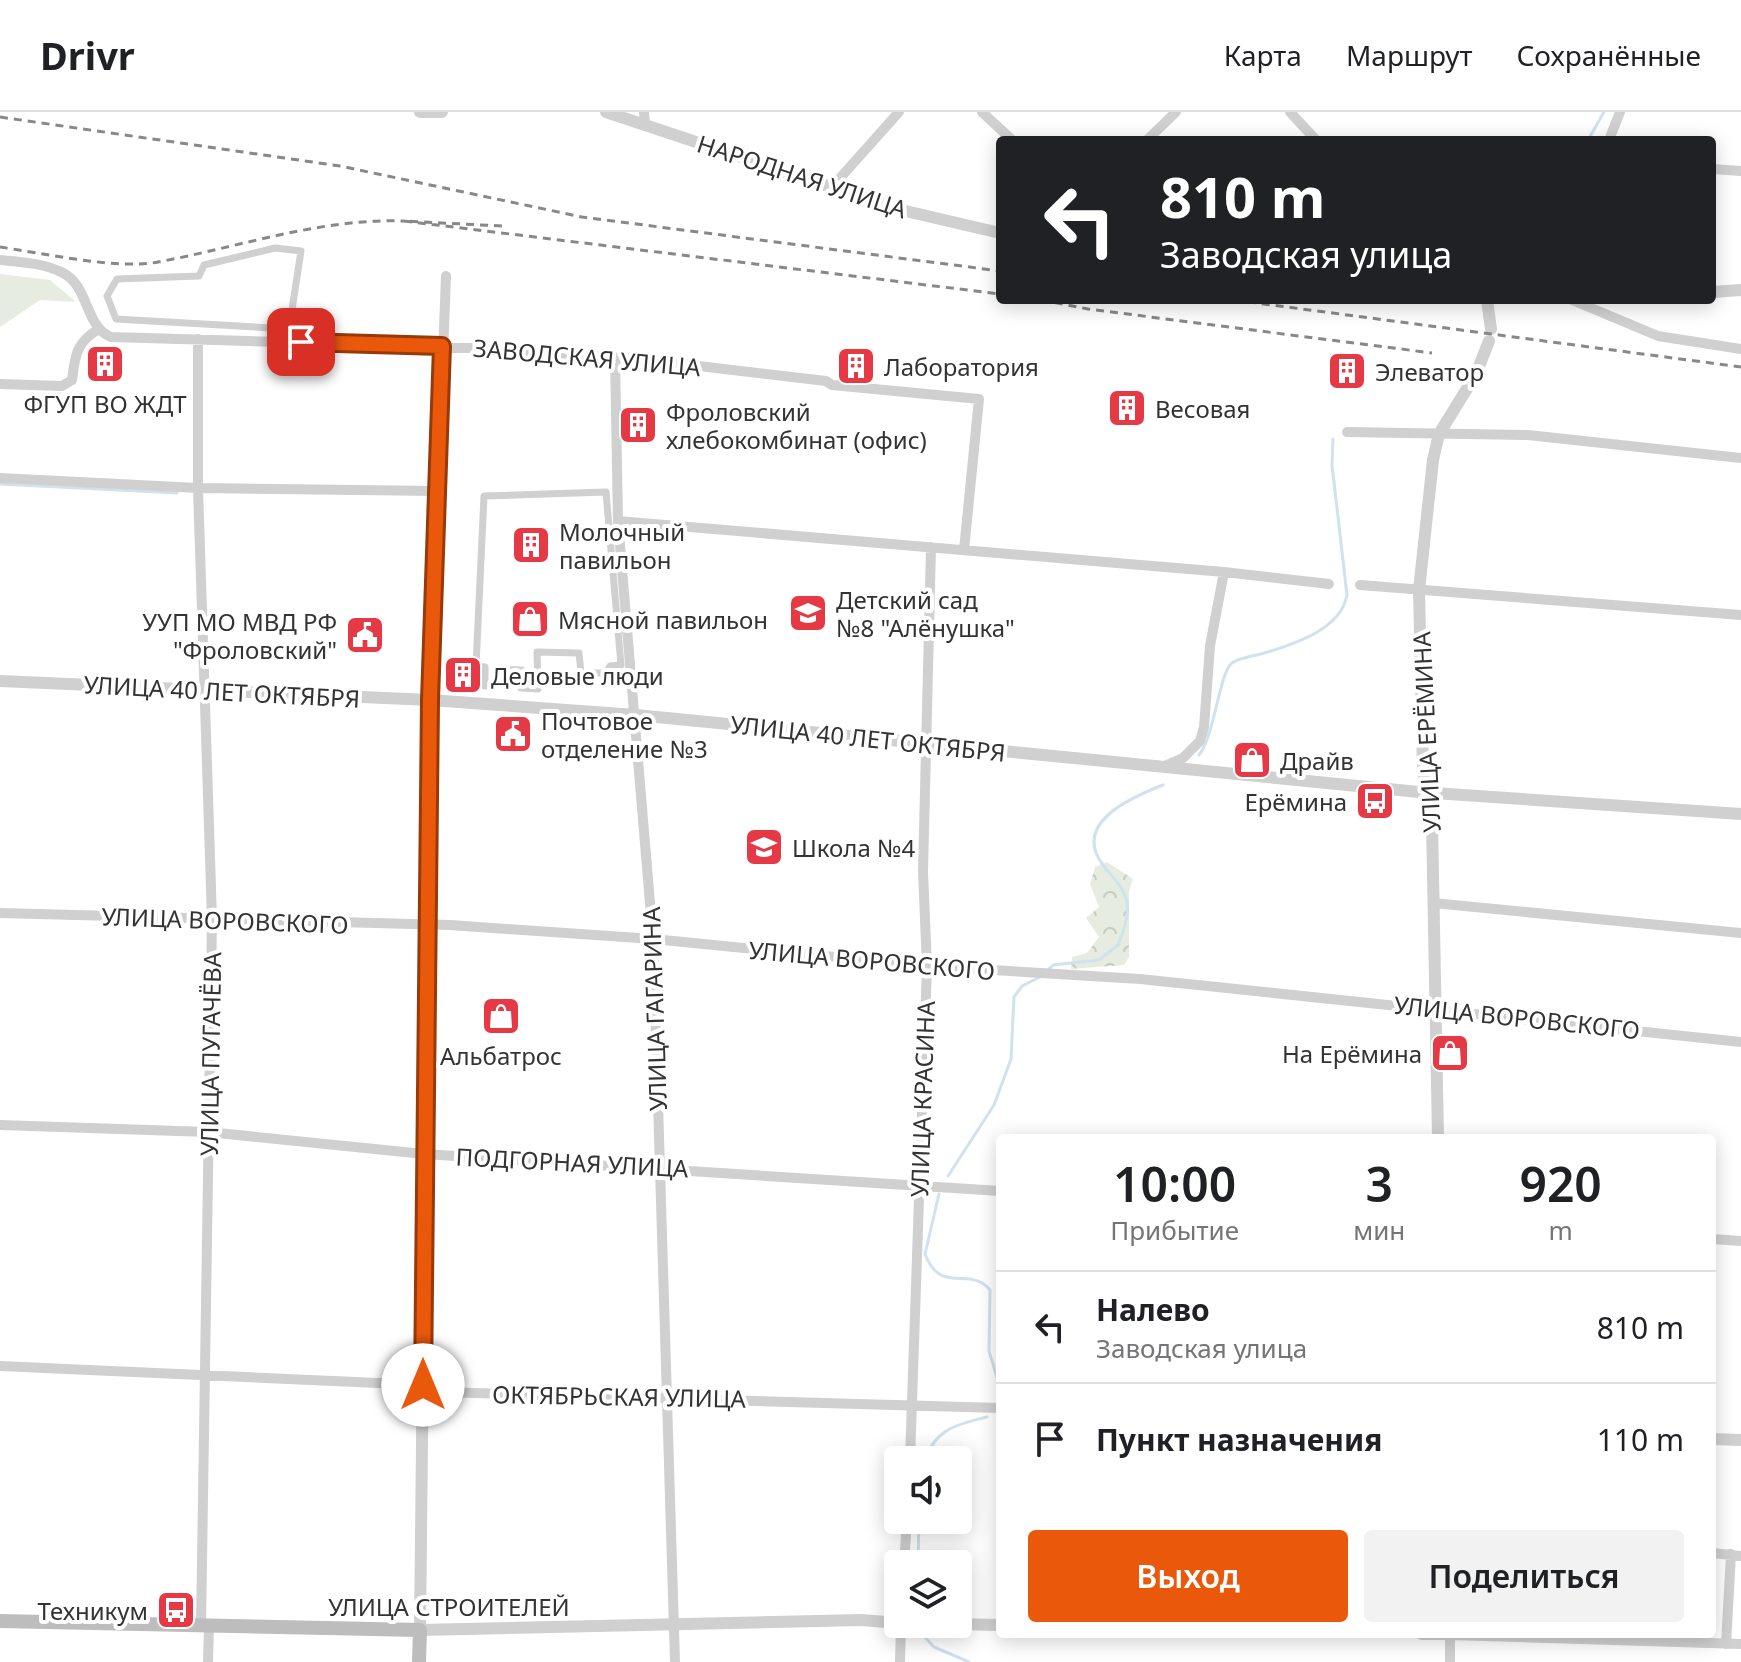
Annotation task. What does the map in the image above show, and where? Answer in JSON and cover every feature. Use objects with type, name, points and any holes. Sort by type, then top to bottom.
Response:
[{"type":"main road","name":"УЛИЦА СТРОИТЕЛЕЙ","points":[[0,1621],[420,1630]]},
{"type":"main road","points":[[419,1662],[420,1630]]},
{"type":"street","points":[[420,112],[442,112]]},
{"type":"street","name":"НАРОДНАЯ УЛИЦА","points":[[606,112],[644,118],[832,187],[950,224],[996,232]]},
{"type":"street","points":[[832,187],[899,112]]},
{"type":"street","points":[[982,112],[1008,136]]},
{"type":"street","points":[[1151,136],[1176,112]]},
{"type":"street","points":[[1290,112],[1312,136]]},
{"type":"street","points":[[1611,136],[1620,112]]},
{"type":"street","points":[[1716,169],[1741,171]]},
{"type":"street","points":[[275,248],[301,251],[289,329],[116,319],[107,296],[117,279],[199,276],[204,265],[275,248]]},
{"type":"street","points":[[0,260],[46,266],[70,278],[99,329],[84,337],[76,349],[72,380],[62,386],[0,384]]},
{"type":"street","points":[[420,1630],[430,700],[446,276]]},
{"type":"street","points":[[1716,292],[1741,290]]},
{"type":"street","name":"УЛИЦА ЕРЁМИНА","points":[[1438,1134],[1432,821],[1423,771],[1419,590],[1439,434],[1476,374],[1490,335],[1487,304]]},
{"type":"street","points":[[1582,304],[1658,336],[1741,349]]},
{"type":"street","name":"ЗАВОДСКАЯ УЛИЦА","points":[[99,329],[111,337],[442,346],[615,358],[826,381],[832,385],[979,399],[964,550]]},
{"type":"street","name":"УЛИЦА ПУГАЧЁВА","points":[[198,339],[198,488],[212,919],[205,1374],[205,1626],[208,1662]]},
{"type":"street","name":"УЛИЦА ГАГАРИНА","points":[[615,358],[618,521],[653,939],[675,1662]]},
{"type":"street","points":[[1347,432],[1528,435],[1741,458]]},
{"type":"street","points":[[0,478],[198,488],[437,491]]},
{"type":"street","points":[[606,492],[621,665],[610,666],[606,673],[581,673],[579,653],[537,652],[538,689],[521,688],[522,670],[509,669],[496,669],[494,686],[485,686],[485,667],[476,666],[484,496],[606,492]]},
{"type":"street","points":[[618,521],[1224,572],[1329,584]]},
{"type":"street","name":"УЛИЦА КРАСИНА","points":[[911,1446],[927,966],[923,872],[931,547]]},
{"type":"street","points":[[1161,767],[1183,758],[1200,741],[1210,646],[1224,572]]},
{"type":"street","points":[[1360,585],[1741,615]]},
{"type":"street","name":"УЛИЦА 40 ЛЕТ ОКТЯБРЯ","points":[[0,681],[430,700],[636,715],[1427,793],[1741,814]]},
{"type":"street","points":[[1433,903],[1741,933]]},
{"type":"street","name":"УЛИЦА ВОРОВСКОГО","points":[[0,913],[427,925],[653,939],[927,966],[1140,979],[1741,1042]]},
{"type":"street","name":"ПОДГОРНАЯ УЛИЦА","points":[[0,1125],[208,1132],[424,1154],[996,1191]]},
{"type":"street","points":[[1716,1239],[1741,1241]]},
{"type":"street","name":"ОКТЯБРЬСКАЯ УЛИЦА","points":[[0,1366],[423,1385],[438,1392],[914,1403],[996,1408]]},
{"type":"street","points":[[1716,1439],[1741,1440]]},
{"type":"street","points":[[1716,1553],[1736,1555],[1726,1644]]},
{"type":"street","name":"УЛИЦА СТРОИТЕЛЕЙ","points":[[420,1630],[884,1622]]},
{"type":"street","points":[[972,1624],[996,1625]]},
{"type":"street","points":[[899,1638],[900,1662]]},
{"type":"street","points":[[1450,1638],[1450,1662]]},
{"type":"street","points":[[1584,1638],[1741,1644]]},
{"type":"green space","points":[[0,274],[50,280],[76,302],[40,300],[0,327]]},
{"type":"green space","points":[[1107,862],[1133,879],[1129,891],[1129,957],[1124,965],[1071,969],[1072,957],[1087,953],[1099,937],[1086,918],[1099,907],[1090,884],[1095,867]]},
{"type":"waterway","points":[[1590,136],[1604,112]]},
{"type":"waterway","points":[[1199,755],[1232,663],[1287,646],[1313,634],[1325,627],[1343,607],[1347,595],[1332,465],[1333,439]]},
{"type":"waterway","points":[[0,484],[177,493]]},
{"type":"waterway","points":[[1047,971],[1053,965],[1099,960],[1118,945],[1124,930],[1127,902],[1095,850],[1095,836],[1109,814],[1163,785]]},
{"type":"waterway","points":[[948,1176],[994,1105],[1011,1059],[1014,997],[1022,986],[1042,976]]},
{"type":"waterway","points":[[939,1194],[925,1254],[939,1274],[974,1280],[990,1290],[989,1351],[996,1374]]},
{"type":"waterway","points":[[932,1446],[949,1429],[987,1417]]},
{"type":"waterway","points":[[918,1550],[919,1534]]},
{"type":"waterway","points":[[926,1638],[934,1647],[969,1662]]},
{"type":"railway","points":[[0,117],[340,166],[582,217],[996,270]]},
{"type":"railway","points":[[0,247],[102,262],[141,264],[311,229],[373,221],[404,221]]},
{"type":"railway","points":[[502,226],[404,221],[996,294]]},
{"type":"railway","points":[[1062,304],[1432,353]]},
{"type":"railway","points":[[1264,304],[1741,367]]},
{"type":"place","name":"ФГУП ВО ЖДТ","points":[[105,364]]},
{"type":"place","name":"Лаборатория","points":[[856,366]]},
{"type":"place","name":"Элеватор","points":[[1347,371]]},
{"type":"place","name":"Весовая","points":[[1127,408]]},
{"type":"place","name":"Фроловский хлебокомбинат (офис)","points":[[638,425]]},
{"type":"place","name":"Молочный павильон","points":[[531,545]]},
{"type":"place","name":"Детский сад №8 \"Алёнушка\"","points":[[808,613]]},
{"type":"place","name":"Мясной павильон","points":[[530,619]]},
{"type":"place","name":"УУП МО МВД РФ \"Фроловский\"","points":[[365,635]]},
{"type":"place","name":"Деловые люди","points":[[463,675]]},
{"type":"place","name":"Почтовое отделение №3","points":[[513,734]]},
{"type":"place","name":"Драйв","points":[[1252,760]]},
{"type":"place","name":"Ерёмина","points":[[1375,801]]},
{"type":"place","name":"Школа №4","points":[[764,847]]},
{"type":"place","name":"Альбатрос","points":[[501,1016]]},
{"type":"place","name":"На Ерёмина","points":[[1450,1053]]},
{"type":"place","name":"Техникум","points":[[176,1610]]},
{"type":"route","points":[[301,342],[442,346],[430,700],[423,1385]]}]
